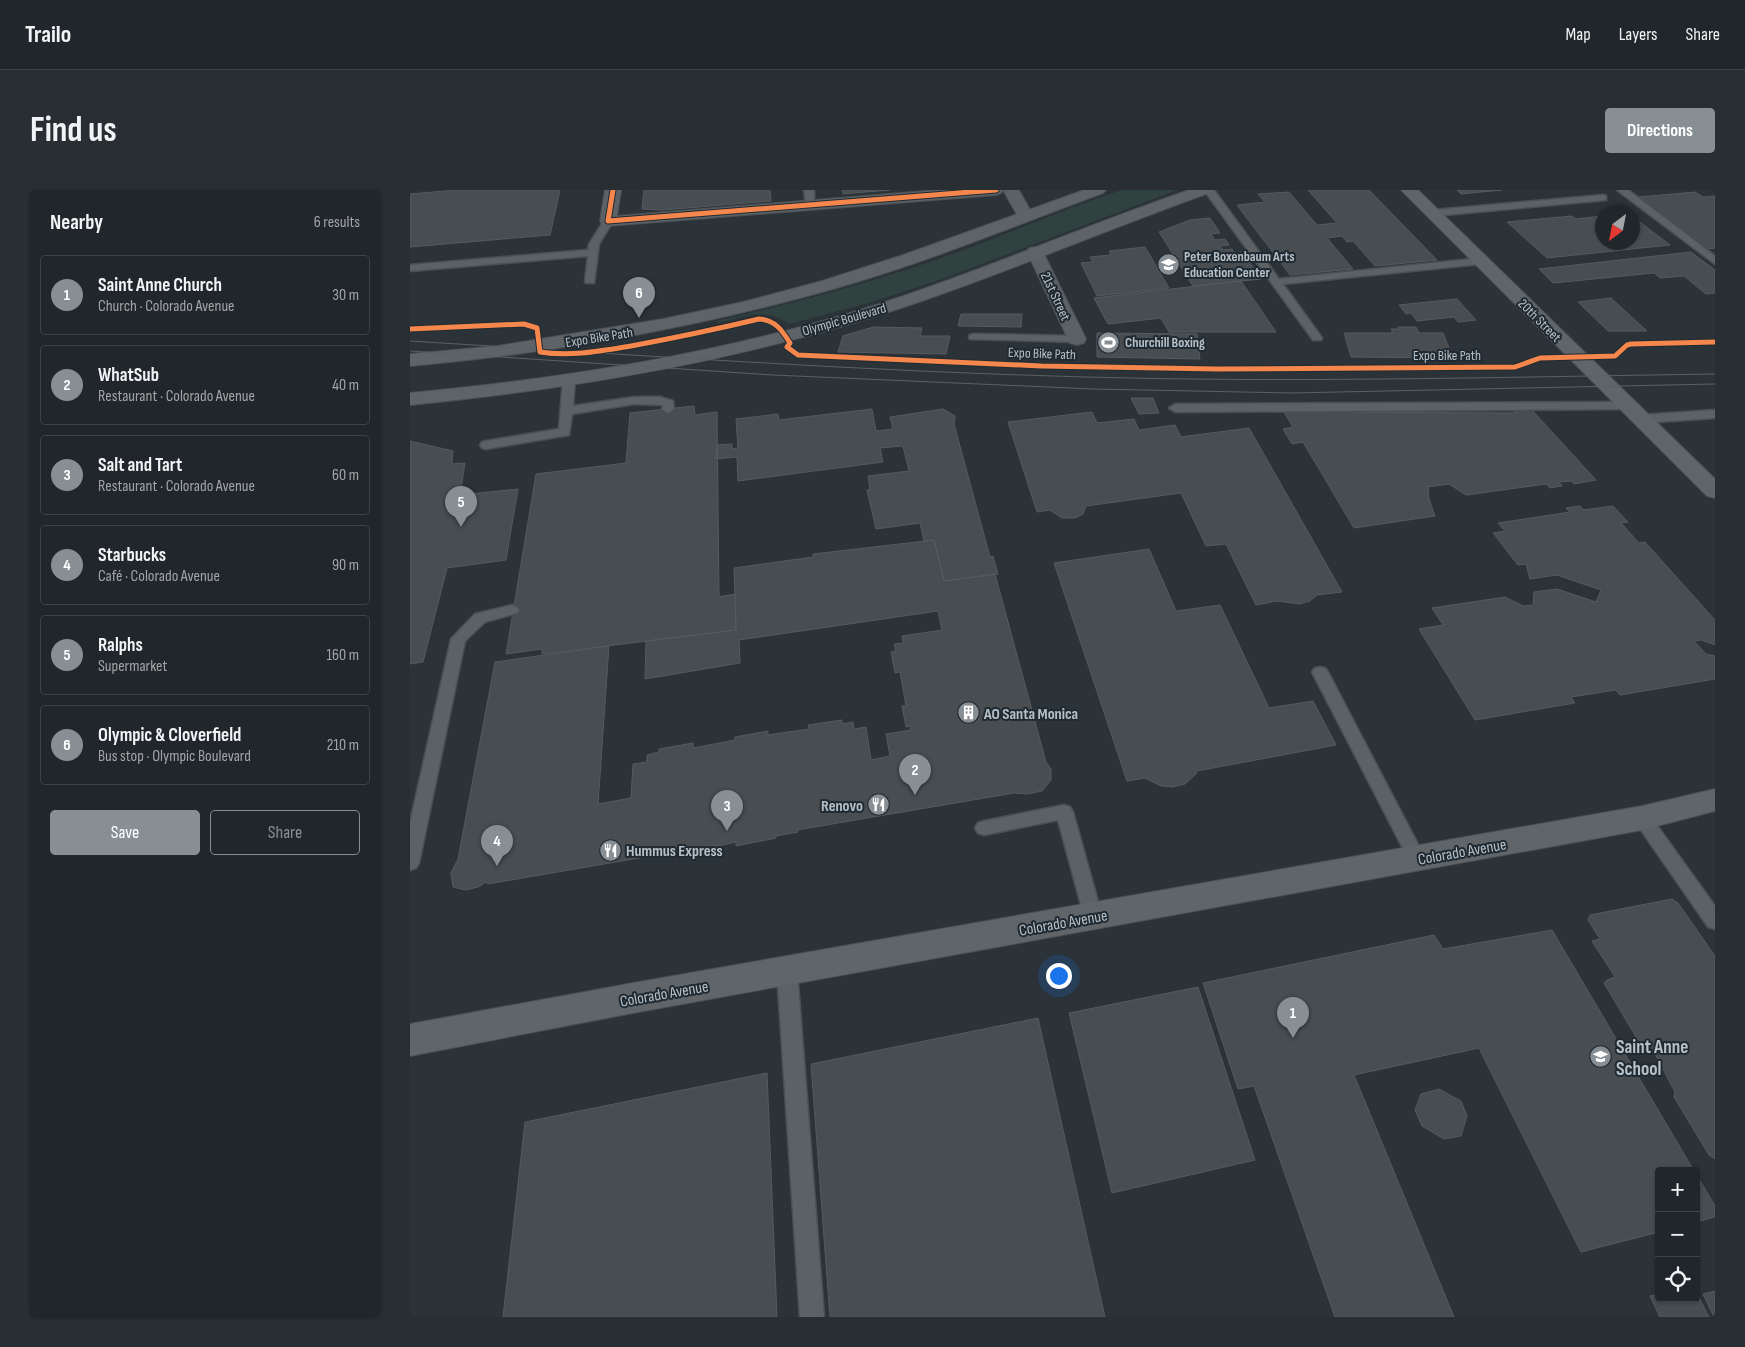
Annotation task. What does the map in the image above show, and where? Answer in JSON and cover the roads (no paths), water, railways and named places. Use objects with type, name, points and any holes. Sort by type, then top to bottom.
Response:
[{"type":"main road","points":[[410,360],[498,352],[663,324],[745,307],[828,285],[912,258],[1098,190]]},
{"type":"main road","name":"Olympic Boulevard","points":[[410,399],[515,388],[569,380],[661,364],[785,336],[880,309],[948,286],[1161,204],[1204,190]]},
{"type":"main road","name":"20th Street","points":[[1409,190],[1715,490]]},
{"type":"main road","name":"Colorado Avenue","points":[[410,1040],[1642,818],[1715,800]]},
{"type":"street","points":[[613,190],[608,222],[810,198],[996,190]]},
{"type":"street","points":[[1011,190],[1026,216]]},
{"type":"street","name":"21st Street","points":[[1035,252],[1077,340]]},
{"type":"lane","points":[[1209,190],[1317,338]]},
{"type":"lane","points":[[1622,190],[1715,261]]},
{"type":"lane","points":[[1433,213],[1603,198]]},
{"type":"lane","points":[[590,281],[594,244],[608,222]]},
{"type":"lane","points":[[410,268],[592,253]]},
{"type":"lane","points":[[1275,282],[1481,261]]},
{"type":"lane","points":[[974,337],[1077,340]]},
{"type":"lane","points":[[486,445],[564,432],[569,380]]},
{"type":"lane","points":[[566,411],[634,401],[663,400],[669,403],[668,409]]},
{"type":"lane","points":[[1175,408],[1715,414]]},
{"type":"lane","points":[[410,863],[458,639],[480,618],[512,610]]},
{"type":"lane","points":[[1320,672],[1416,859]]},
{"type":"lane","points":[[984,828],[1064,812],[1092,916]]},
{"type":"lane","points":[[1642,818],[1715,921]]},
{"type":"lane","points":[[787,971],[812,1317]]},
{"type":"tram line","points":[[410,341],[832,367],[1164,379],[1479,378],[1715,374]]},
{"type":"tram line","points":[[410,351],[773,375],[1093,389],[1291,393],[1715,384]]},
{"type":"place","name":"Peter Boxenbaum Arts Education Center","points":[[1168,264]]},
{"type":"place","name":"Olympic & Cloverfield","points":[[639,318]]},
{"type":"place","name":"Churchill Boxing","points":[[1109,342]]},
{"type":"place","name":"Ralphs","points":[[461,527]]},
{"type":"place","name":"AO Santa Monica","points":[[968,713]]},
{"type":"place","name":"WhatSub","points":[[915,795]]},
{"type":"place","name":"Renovo","points":[[879,805]]},
{"type":"place","name":"Salt and Tart","points":[[727,831]]},
{"type":"place","name":"Hummus Express","points":[[610,850]]},
{"type":"place","name":"Starbucks","points":[[497,866]]},
{"type":"place","name":"Saint Anne Church","points":[[1293,1038]]},
{"type":"place","name":"Saint Anne School","points":[[1600,1057]]}]
